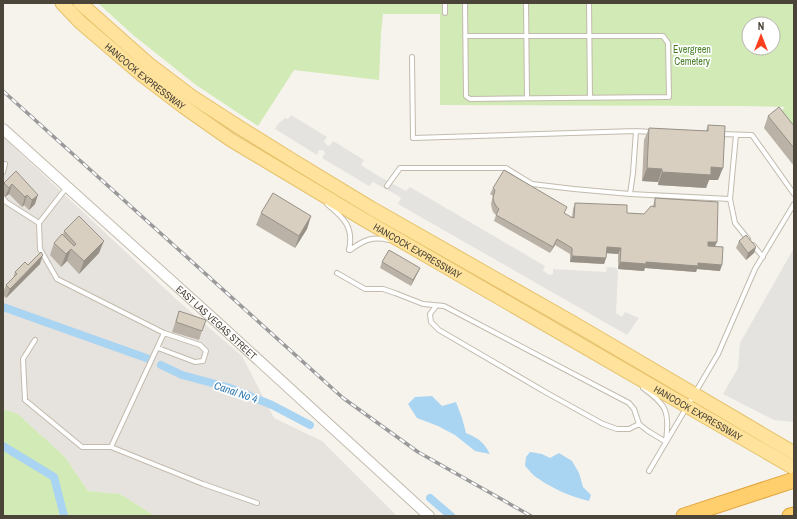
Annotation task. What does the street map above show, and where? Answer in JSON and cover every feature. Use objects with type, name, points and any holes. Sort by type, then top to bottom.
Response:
[{"type":"highway","points":[[684,516],[748,496],[793,472]]},
{"type":"highway","points":[[790,516],[794,515]]},
{"type":"main road","name":"HANCOCK EXPRESSWAY","points":[[62,3],[80,22],[142,76],[231,140],[412,247],[687,406],[793,472]]},
{"type":"main road","name":"HANCOCK EXPRESSWAY","points":[[80,3],[150,65],[191,96],[246,131],[371,208],[575,324],[794,453]]},
{"type":"street","name":"EAST LAS VEGAS STREET","points":[[3,129],[429,516]]},
{"type":"lane","points":[[445,3],[445,13]]},
{"type":"lane","points":[[465,3],[465,36],[466,96],[470,99],[669,97],[668,43],[663,36],[465,36]]},
{"type":"lane","points":[[526,3],[527,98]]},
{"type":"lane","points":[[589,3],[590,98]]},
{"type":"lane","points":[[412,58],[413,138],[636,131],[659,132]]},
{"type":"lane","points":[[630,194],[636,131]]},
{"type":"lane","points":[[713,134],[752,135],[794,194]]},
{"type":"lane","points":[[736,135],[730,199],[735,223],[763,257]]},
{"type":"lane","points":[[3,172],[5,164]]},
{"type":"lane","points":[[387,186],[400,168],[506,168],[532,184],[574,190],[730,199]]},
{"type":"lane","points":[[288,174],[344,219],[351,234],[349,250],[363,241],[373,238],[393,241],[412,247]]},
{"type":"lane","points":[[67,187],[39,223],[40,249],[57,279],[164,333],[200,345],[206,351],[202,361],[194,362],[158,348]]},
{"type":"lane","points":[[3,198],[6,202],[39,223]]},
{"type":"lane","points":[[649,471],[718,354],[755,269],[794,204]]},
{"type":"lane","points":[[337,273],[365,290],[383,289],[423,304],[444,306],[629,403],[634,409],[639,424],[666,442]]},
{"type":"lane","points":[[436,306],[430,314],[431,322],[439,330],[547,394],[603,424],[617,429],[629,429],[639,424]]},
{"type":"lane","points":[[111,447],[164,333]]},
{"type":"lane","points":[[35,340],[23,359],[25,400],[82,447],[111,447],[203,484],[257,503]]},
{"type":"lane","points":[[599,356],[650,393],[663,405],[668,421],[666,442]]},
{"type":"shaded area","points":[[291,115],[327,137],[324,141],[328,146],[333,141],[364,160],[361,165],[380,177],[406,191],[410,187],[545,266],[543,271],[549,275],[553,274],[553,269],[606,272],[607,267],[616,268],[618,271],[616,313],[622,317],[625,312],[639,318],[627,335],[398,204],[401,198],[397,195],[373,182],[369,186],[322,158],[325,153],[324,151],[319,150],[317,155],[275,129],[278,124],[285,118],[288,119]]},
{"type":"shaded area","points":[[3,137],[177,300],[242,356],[274,418],[322,441],[397,516],[155,516],[120,494],[88,491],[65,457],[18,414],[3,409]]},
{"type":"shaded area","points":[[794,248],[794,422],[774,420],[723,394],[738,368],[740,343]]},
{"type":"green space","name":"Evergreen Cemetery","points":[[98,3],[794,3],[794,144],[774,120],[785,107],[440,105],[440,14],[383,14],[379,80],[294,70],[258,126],[196,85],[133,35]]},
{"type":"green space","points":[[3,409],[18,414],[65,457],[88,491],[120,494],[155,516],[3,516]]},
{"type":"water","points":[[432,396],[442,406],[456,402],[466,433],[480,441],[490,454],[475,451],[455,435],[438,426],[417,418],[408,404],[415,397]]},
{"type":"water","points":[[530,452],[542,454],[550,458],[559,453],[572,461],[579,473],[583,487],[591,495],[589,501],[550,486],[535,476],[525,466],[526,457]]},
{"type":"building","points":[[779,107],[794,126],[794,148],[768,116]]},
{"type":"building","points":[[708,125],[725,126],[723,168],[711,167],[711,175],[662,172],[662,169],[647,168],[649,128],[708,131]]},
{"type":"building","points":[[504,170],[567,207],[564,213],[574,218],[575,203],[627,205],[627,213],[644,214],[651,206],[655,207],[655,198],[718,202],[717,242],[708,242],[708,246],[723,247],[722,265],[698,263],[698,266],[646,262],[646,264],[620,262],[621,248],[607,247],[606,258],[572,256],[572,248],[557,239],[553,247],[496,215],[499,209],[494,202],[493,198],[495,190],[493,188]]},
{"type":"building","points":[[16,171],[38,195],[32,200],[27,195],[25,197],[12,184],[9,188],[4,183]]},
{"type":"building","points":[[273,193],[311,216],[299,236],[261,213]]},
{"type":"building","points":[[79,216],[104,241],[84,261],[71,249],[66,254],[54,243],[62,234],[74,246],[76,244],[64,231]]},
{"type":"building","points":[[746,235],[756,247],[748,253],[739,241]]},
{"type":"building","points":[[389,250],[420,268],[413,280],[382,262]]},
{"type":"building","points":[[41,252],[43,255],[10,289],[6,285],[17,274],[15,272],[25,262],[28,265]]},
{"type":"building","points":[[179,311],[206,320],[202,331],[176,322]]},
{"type":"waterway","name":"Canal No 4","points":[[3,307],[149,359]]},
{"type":"waterway","name":"Canal No 4","points":[[161,365],[182,375],[227,387],[272,405],[310,425]]},
{"type":"waterway","points":[[3,446],[54,477],[64,516]]},
{"type":"waterway","name":"Canal No 4","points":[[430,498],[451,516]]},
{"type":"railway","points":[[3,91],[343,398],[418,452],[531,516]]}]
